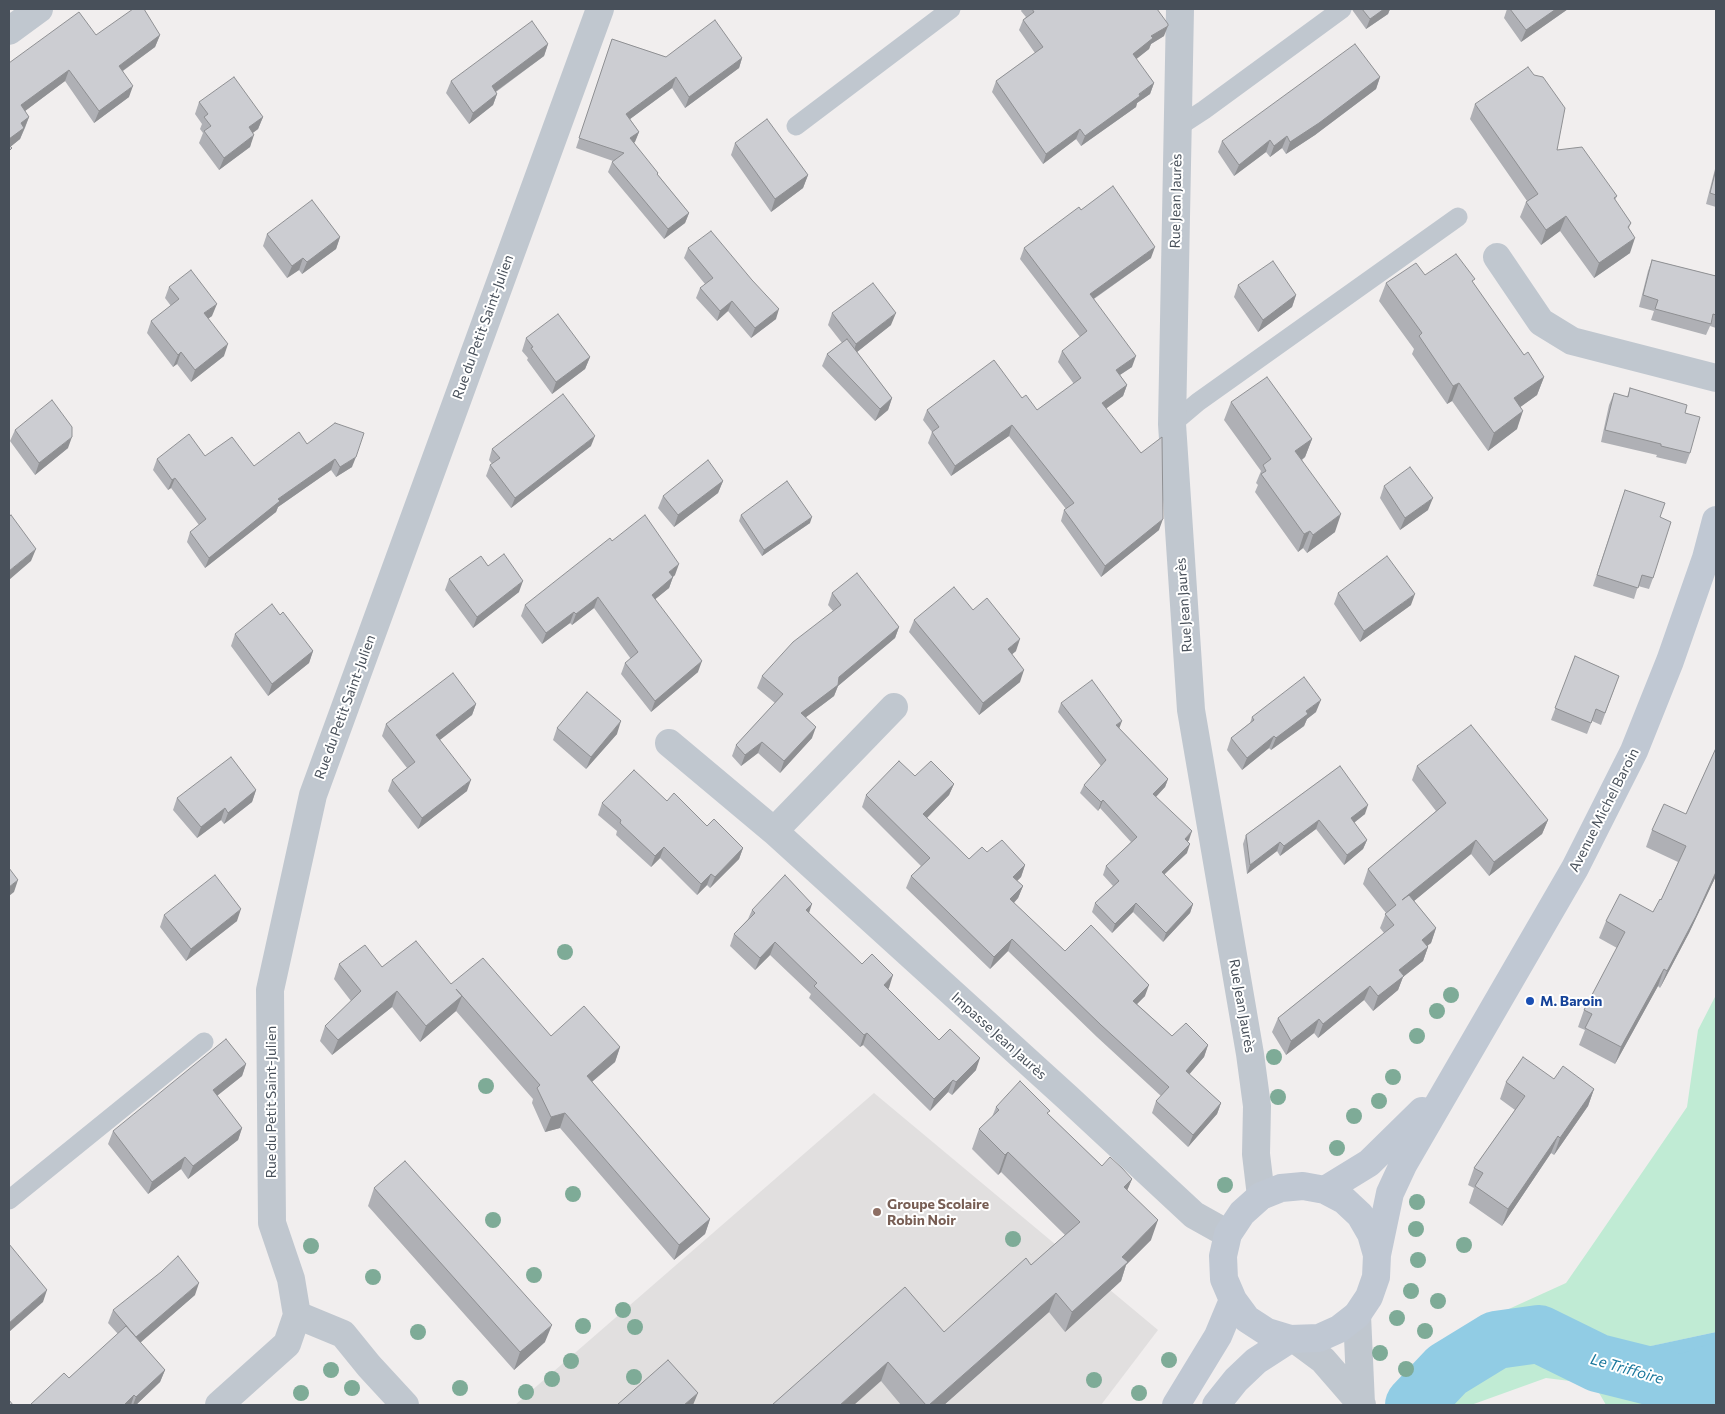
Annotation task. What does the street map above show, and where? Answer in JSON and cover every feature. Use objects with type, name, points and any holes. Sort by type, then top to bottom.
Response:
[{"type":"street","points":[[9,31],[39,9]]},
{"type":"street","name":"Rue du Petit Saint-Julien","points":[[223,1404],[287,1344],[297,1315],[291,1279],[272,1223],[270,990],[313,795],[600,9]]},
{"type":"street","name":"Rue Jean Jaurès","points":[[1180,9],[1172,424],[1191,710],[1250,1054],[1257,1106],[1256,1154],[1261,1196]]},
{"type":"street","points":[[1497,257],[1541,322],[1572,341],[1716,378]]},
{"type":"street","name":"Avenue Michel Baroin","points":[[1377,1255],[1390,1193],[1402,1165],[1575,868],[1634,752],[1670,661],[1706,558],[1716,520]]},
{"type":"street","points":[[774,831],[894,707]]},
{"type":"street","name":"Impasse Jean Jaurès","points":[[669,743],[774,831],[1194,1215],[1228,1234]]},
{"type":"street","name":"Avenue Michel Baroin","points":[[1325,1190],[1369,1163],[1451,1081]]},
{"type":"street","points":[[1303,1186],[1325,1190],[1344,1200],[1360,1215],[1371,1234],[1377,1255],[1376,1277],[1369,1297],[1357,1315],[1339,1329],[1319,1338],[1293,1339],[1267,1332],[1247,1319],[1232,1300],[1224,1279],[1223,1256],[1228,1234],[1242,1213],[1261,1196],[1281,1188],[1303,1186]]},
{"type":"street","points":[[1176,1405],[1218,1336],[1232,1300]]},
{"type":"street","points":[[297,1315],[343,1334],[405,1405]]},
{"type":"street","points":[[1357,1315],[1361,1405]]},
{"type":"street","points":[[1293,1339],[1328,1366],[1361,1405]]},
{"type":"street","points":[[1216,1405],[1236,1380],[1256,1361],[1293,1339]]},
{"type":"lane","points":[[796,126],[951,9]]},
{"type":"lane","points":[[1178,127],[1342,9]]},
{"type":"lane","points":[[1172,424],[1198,402],[1458,217]]},
{"type":"lane","points":[[9,1200],[204,1042]]},
{"type":"shaded area","name":"Groupe Scolaire Robin Noir","points":[[874,1093],[1158,1330],[1101,1405],[515,1405]]},
{"type":"green space","points":[[1716,995],[1716,1332],[1647,1347],[1632,1392],[1666,1405],[1606,1405],[1594,1384],[1546,1378],[1471,1405],[1430,1405],[1428,1402],[1439,1354],[1489,1318],[1566,1283],[1687,1107],[1698,1030]]},
{"type":"water","points":[[1716,1332],[1716,1405],[1666,1405],[1632,1392],[1598,1363],[1646,1347]]},
{"type":"building","points":[[133,9],[144,9],[160,35],[119,66],[133,86],[99,111],[69,70],[21,105],[29,117],[21,123],[24,128],[9,139],[9,63],[79,12],[96,35]]},
{"type":"building","points":[[1032,9],[1157,9],[1168,24],[1168,26],[1151,36],[1153,38],[1133,54],[1154,83],[1139,94],[1140,96],[1085,136],[1080,129],[1046,154],[996,81],[1043,47],[1023,20],[1034,12]]},
{"type":"building","points":[[1362,9],[1384,9],[1370,19]]},
{"type":"building","points":[[1510,9],[1556,9],[1526,30]]},
{"type":"building","points":[[715,20],[742,58],[689,97],[676,77],[626,114],[639,132],[630,138],[689,213],[668,229],[612,162],[624,153],[579,138],[612,39],[666,57]]},
{"type":"building","points":[[532,21],[548,44],[492,86],[497,94],[473,113],[451,81]]},
{"type":"building","points":[[1355,44],[1380,77],[1319,123],[1290,142],[1287,136],[1274,146],[1270,140],[1239,165],[1222,141]]},
{"type":"building","points":[[1528,67],[1534,75],[1543,77],[1565,108],[1557,150],[1582,147],[1617,196],[1614,198],[1631,223],[1628,227],[1635,238],[1599,263],[1566,216],[1546,230],[1526,202],[1538,194],[1475,104]]},
{"type":"building","points":[[234,77],[263,117],[249,127],[254,135],[224,158],[204,131],[211,126],[204,117],[208,114],[199,102]]},
{"type":"building","points":[[767,119],[808,175],[775,199],[735,143]]},
{"type":"building","points":[[1716,169],[1716,195],[1710,193]]},
{"type":"building","points":[[1113,186],[1155,247],[1090,294],[1136,356],[1116,370],[1127,385],[1102,403],[1141,453],[1162,437],[1163,519],[1105,566],[1064,510],[1074,503],[1012,425],[955,466],[932,432],[939,427],[927,410],[994,360],[1022,398],[1026,395],[1037,410],[1081,378],[1062,351],[1087,331],[1024,248],[1079,207],[1081,210]]},
{"type":"building","points":[[312,200],[340,237],[307,262],[303,258],[292,266],[267,234]]},
{"type":"building","points":[[711,231],[779,309],[755,328],[732,301],[720,311],[700,288],[713,278],[688,248]]},
{"type":"building","points":[[1456,254],[1475,279],[1472,281],[1524,355],[1528,352],[1544,377],[1514,398],[1523,411],[1494,433],[1459,383],[1453,386],[1419,336],[1422,333],[1386,283],[1416,263],[1425,275]]},
{"type":"building","points":[[1652,260],[1716,276],[1716,315],[1713,314],[1711,324],[1655,309],[1658,300],[1643,295]]},
{"type":"building","points":[[1273,261],[1296,295],[1263,320],[1238,285]]},
{"type":"building","points":[[191,270],[217,304],[204,313],[228,344],[195,370],[181,352],[178,355],[151,321],[179,299],[169,287]]},
{"type":"building","points":[[873,283],[896,313],[856,344],[832,313]]},
{"type":"building","points":[[558,314],[590,357],[556,382],[531,348],[533,347],[526,338]]},
{"type":"building","points":[[847,339],[892,398],[880,409],[827,354]]},
{"type":"building","points":[[1267,377],[1312,439],[1295,451],[1341,514],[1313,535],[1310,531],[1304,534],[1261,474],[1266,471],[1263,465],[1271,459],[1231,402]]},
{"type":"building","points":[[1630,388],[1687,405],[1685,413],[1700,417],[1690,453],[1605,430],[1614,393],[1628,397]]},
{"type":"building","points":[[563,394],[595,436],[515,498],[490,465],[500,458],[492,449]]},
{"type":"building","points":[[52,400],[72,427],[72,437],[39,463],[15,430]]},
{"type":"building","points":[[335,423],[364,433],[356,457],[340,467],[335,459],[278,499],[280,501],[209,558],[190,532],[206,519],[175,478],[172,480],[157,459],[189,434],[205,456],[232,437],[254,466],[299,432],[307,444]]},
{"type":"building","points":[[708,460],[723,481],[678,515],[663,496]]},
{"type":"building","points":[[1410,467],[1433,498],[1405,518],[1384,486]]},
{"type":"building","points":[[787,481],[812,517],[764,550],[741,515]]},
{"type":"building","points":[[1625,490],[1665,503],[1660,517],[1671,522],[1653,578],[1642,575],[1638,588],[1597,575]]},
{"type":"building","points":[[11,515],[36,549],[9,571],[9,517]]},
{"type":"building","points":[[645,515],[679,564],[669,572],[673,577],[652,595],[702,661],[655,701],[625,663],[638,652],[598,597],[546,633],[525,605],[610,538],[612,541]]},
{"type":"building","points":[[504,554],[523,581],[477,617],[449,579],[481,556],[488,566]]},
{"type":"building","points":[[1387,556],[1415,594],[1364,631],[1338,593]]},
{"type":"building","points":[[857,573],[899,627],[839,677],[838,685],[801,713],[816,727],[784,761],[762,742],[745,755],[736,745],[783,694],[762,676],[793,642],[841,605],[832,593]]},
{"type":"building","points":[[954,587],[973,610],[987,598],[1020,639],[1008,649],[1024,670],[983,703],[914,620]]},
{"type":"building","points":[[272,604],[280,615],[283,612],[313,651],[272,684],[235,634]]},
{"type":"building","points":[[1575,656],[1619,676],[1605,713],[1596,709],[1591,723],[1555,708]]},
{"type":"building","points":[[453,673],[476,704],[436,735],[471,780],[422,818],[392,780],[415,762],[386,724]]},
{"type":"building","points":[[1304,677],[1321,700],[1306,711],[1308,714],[1276,738],[1274,736],[1247,758],[1231,738],[1254,720],[1252,717]]},
{"type":"building","points":[[1092,680],[1122,721],[1116,725],[1168,779],[1153,794],[1192,831],[1185,839],[1190,844],[1162,872],[1193,904],[1166,933],[1136,903],[1115,924],[1095,903],[1119,881],[1106,866],[1137,837],[1103,800],[1101,802],[1084,785],[1106,760],[1061,703]]},
{"type":"building","points":[[587,692],[621,721],[591,757],[557,728]]},
{"type":"building","points":[[1471,725],[1548,820],[1494,862],[1476,840],[1402,900],[1409,895],[1436,928],[1422,940],[1428,947],[1399,970],[1404,976],[1378,996],[1370,986],[1323,1024],[1319,1019],[1291,1041],[1278,1018],[1394,925],[1385,914],[1396,905],[1368,869],[1446,803],[1417,766]]},
{"type":"building","points":[[1716,748],[1716,872],[1696,916],[1667,971],[1664,969],[1621,1047],[1585,1028],[1592,1014],[1584,1010],[1625,932],[1606,921],[1620,894],[1653,912],[1661,900],[1686,846],[1652,830],[1664,804],[1686,814]]},
{"type":"building","points":[[231,757],[256,790],[228,813],[225,808],[201,827],[177,798]]},
{"type":"building","points":[[899,761],[915,776],[931,761],[954,784],[923,814],[969,859],[982,847],[987,852],[1002,840],[1025,865],[1013,877],[1023,886],[1010,899],[1065,951],[1091,925],[1149,985],[1133,1001],[1172,1036],[1186,1023],[1208,1045],[1186,1071],[1221,1103],[1193,1135],[1156,1101],[1169,1087],[1101,1025],[1012,939],[994,957],[911,876],[930,858],[866,795]]},
{"type":"building","points":[[1340,766],[1368,805],[1351,818],[1367,840],[1347,855],[1319,820],[1284,846],[1280,842],[1250,865],[1246,835]]},
{"type":"building","points":[[634,770],[667,801],[674,793],[707,826],[714,819],[743,848],[715,877],[711,874],[701,884],[664,847],[655,856],[602,803]]},
{"type":"building","points":[[9,868],[18,880],[9,887]]},
{"type":"building","points":[[215,875],[241,909],[191,949],[164,915]]},
{"type":"building","points":[[785,875],[812,904],[806,910],[862,964],[872,954],[893,975],[884,985],[939,1040],[950,1029],[980,1058],[956,1082],[953,1080],[934,1099],[867,1033],[864,1035],[814,986],[817,983],[775,942],[760,958],[734,934],[755,913],[752,910]]},
{"type":"building","points":[[416,941],[451,984],[483,958],[551,1036],[584,1006],[620,1047],[587,1076],[710,1219],[679,1245],[565,1113],[551,1117],[537,1088],[540,1085],[456,989],[462,996],[426,1026],[397,991],[338,1040],[325,1026],[361,991],[339,964],[365,945],[382,967]]},
{"type":"building","points":[[226,1039],[246,1064],[213,1090],[242,1128],[193,1166],[185,1157],[152,1182],[113,1131]]},
{"type":"building","points":[[1523,1057],[1554,1079],[1563,1066],[1594,1089],[1560,1138],[1558,1136],[1508,1209],[1475,1186],[1483,1173],[1474,1168],[1525,1096],[1506,1082]]},
{"type":"building","points":[[1020,1081],[1050,1111],[1047,1113],[1102,1166],[1110,1157],[1122,1168],[1132,1179],[1124,1187],[1158,1220],[1122,1257],[1128,1262],[1072,1312],[1056,1293],[929,1405],[926,1405],[888,1362],[840,1405],[772,1405],[905,1287],[944,1332],[1026,1258],[1031,1265],[1080,1222],[1008,1152],[1005,1155],[979,1129],[999,1110],[996,1107]]},
{"type":"building","points":[[405,1161],[552,1325],[520,1352],[374,1188]]},
{"type":"building","points":[[9,1244],[47,1290],[9,1323]]},
{"type":"building","points":[[178,1256],[199,1283],[136,1337],[113,1310]]},
{"type":"building","points":[[126,1326],[165,1370],[136,1397],[134,1395],[124,1405],[30,1405],[64,1373],[69,1378]]},
{"type":"building","points":[[668,1360],[698,1393],[684,1405],[617,1405]]},
{"type":"waterway","name":"Le Triffoire","points":[[1414,1405],[1447,1370],[1496,1340],[1539,1334],[1598,1363],[1682,1384],[1716,1372]]},
{"type":"place","name":"M. Baroin","points":[[1530,1001]]},
{"type":"place","name":"Groupe Scolaire Robin Noir","points":[[877,1212]]}]
